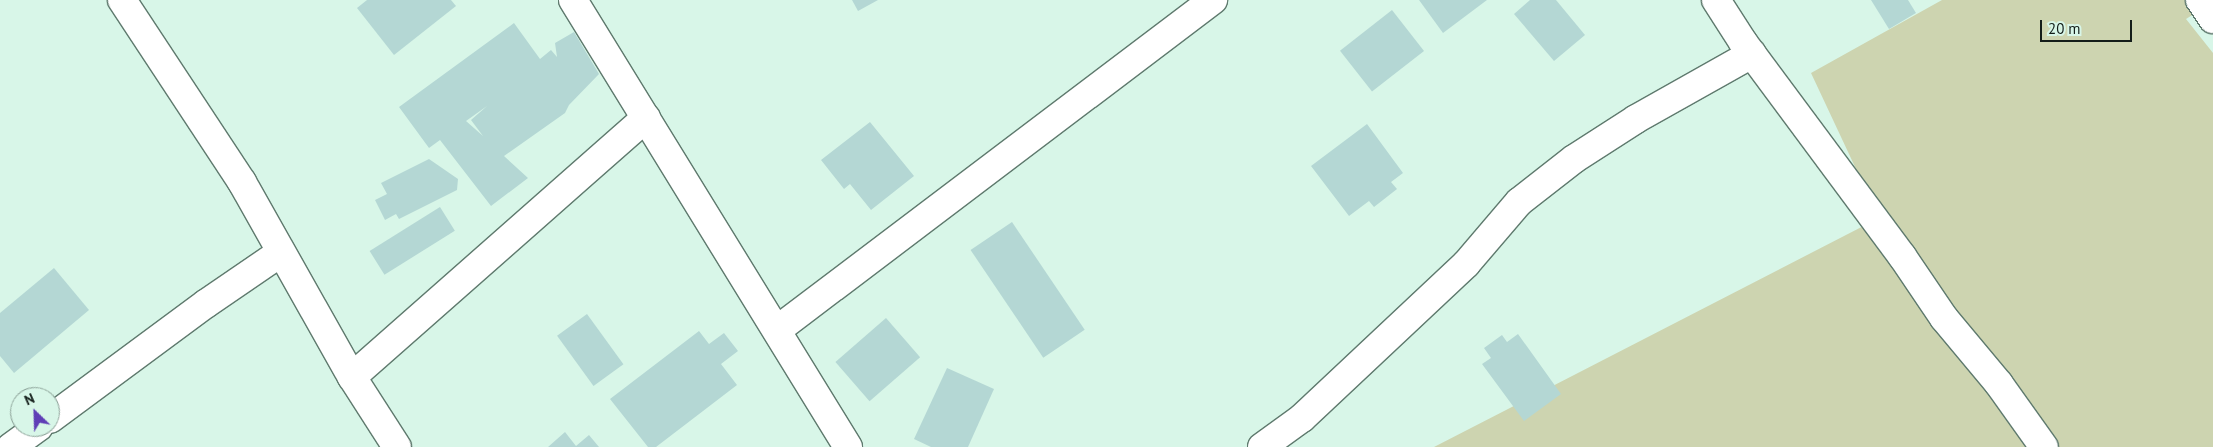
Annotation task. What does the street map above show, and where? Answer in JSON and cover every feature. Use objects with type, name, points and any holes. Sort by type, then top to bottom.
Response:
[{"type":"street","points":[[122,0],[242,182],[280,253],[352,377],[397,447]]},
{"type":"street","points":[[573,0],[848,447]]},
{"type":"street","points":[[777,330],[1213,0]]},
{"type":"street","points":[[1716,0],[1752,54],[1902,256],[1944,318],[1999,384],[2044,447]]},
{"type":"street","points":[[2200,0],[2213,18]]},
{"type":"street","points":[[1262,447],[1302,418],[1466,264],[1519,202],[1574,159],[1636,118],[1752,54]]},
{"type":"street","points":[[352,377],[646,118]]},
{"type":"street","points":[[60,412],[199,309],[280,253]]},
{"type":"street","points":[[11,447],[25,437]]},
{"type":"green space","points":[[1942,0],[2213,0],[2213,2],[2186,19],[2213,53],[2213,447],[1434,447],[1879,218],[1811,73]]},
{"type":"building","points":[[367,0],[451,0],[456,6],[394,55],[357,8]]},
{"type":"building","points":[[852,0],[878,0],[858,11]]},
{"type":"building","points":[[1419,0],[1487,0],[1443,33]]},
{"type":"building","points":[[1530,0],[1556,0],[1585,35],[1554,61],[1514,14]]},
{"type":"building","points":[[1871,0],[1908,0],[1916,13],[1889,29]]},
{"type":"building","points":[[1392,10],[1424,51],[1372,92],[1340,51]]},
{"type":"building","points":[[514,23],[540,59],[551,50],[557,57],[555,43],[574,32],[599,74],[569,105],[565,113],[504,156],[528,178],[491,206],[440,140],[429,148],[399,107]],"holes":[[[487,106],[471,120],[483,136],[466,121]]]},
{"type":"building","points":[[870,122],[914,176],[871,210],[850,184],[844,189],[821,160]]},
{"type":"building","points":[[1367,124],[1403,173],[1391,182],[1397,189],[1374,207],[1369,201],[1349,216],[1311,166]]},
{"type":"building","points":[[429,159],[458,179],[457,190],[399,219],[396,214],[385,220],[375,200],[387,194],[381,183]]},
{"type":"building","points":[[440,207],[455,231],[384,275],[370,251]]},
{"type":"building","points":[[1012,222],[1085,330],[1043,358],[971,250]]},
{"type":"building","points":[[54,268],[89,310],[14,373],[0,356],[0,313]]},
{"type":"building","points":[[587,314],[623,364],[594,386],[557,336]]},
{"type":"building","points":[[886,318],[920,357],[870,401],[835,362]]},
{"type":"building","points":[[699,331],[709,344],[724,333],[738,351],[721,364],[737,385],[656,447],[648,447],[610,399]]},
{"type":"building","points":[[1518,334],[1561,394],[1524,421],[1482,364],[1491,358],[1484,348],[1502,335],[1507,342]]},
{"type":"building","points":[[947,368],[994,389],[968,447],[931,447],[914,439]]},
{"type":"building","points":[[565,432],[576,446],[589,435],[599,447],[548,447]]}]
